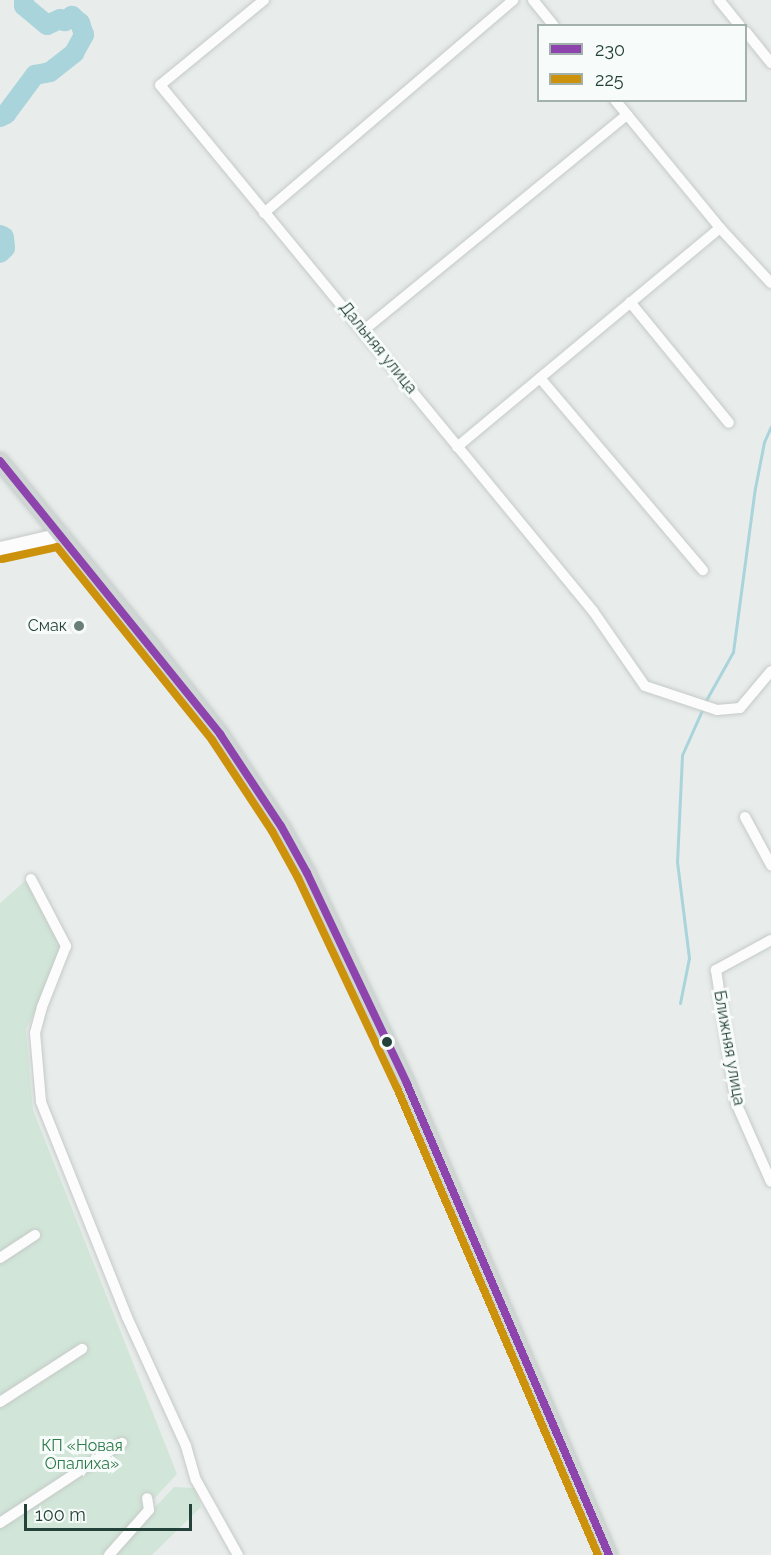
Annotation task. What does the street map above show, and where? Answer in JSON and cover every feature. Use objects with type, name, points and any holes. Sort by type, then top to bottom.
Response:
[{"type":"main road","points":[[0,461],[220,734],[281,826],[307,873],[411,1093],[609,1555]]},
{"type":"street","name":"Дальняя улица","points":[[264,0],[160,85],[593,610],[645,686],[717,710],[740,708],[771,671]]},
{"type":"street","points":[[264,213],[513,0]]},
{"type":"street","points":[[533,0],[552,24]]},
{"type":"street","points":[[719,0],[738,24]]},
{"type":"street","points":[[747,33],[771,63]]},
{"type":"street","points":[[617,102],[720,228],[771,284]]},
{"type":"street","points":[[364,330],[627,115]]},
{"type":"street","points":[[457,447],[720,228]]},
{"type":"street","points":[[630,303],[729,423]]},
{"type":"street","points":[[540,378],[703,570]]},
{"type":"street","points":[[0,549],[61,535]]},
{"type":"street","points":[[745,817],[771,865]]},
{"type":"street","points":[[31,879],[66,946],[42,1007],[35,1033],[41,1102],[127,1317],[186,1446],[196,1480],[238,1555]]},
{"type":"street","name":"Ближняя улица","points":[[771,940],[716,970],[736,1103],[771,1182]]},
{"type":"street","points":[[0,1258],[35,1235]]},
{"type":"street","points":[[0,1402],[82,1349]]},
{"type":"street","points":[[0,1523],[122,1443]]},
{"type":"street","points":[[109,1555],[149,1509],[147,1498]]},
{"type":"green space","name":"КП «Новая Опалиха»","points":[[31,876],[69,947],[26,1029],[33,1110],[177,1474],[102,1555],[0,1555],[0,903]]},
{"type":"green space","points":[[174,1487],[195,1488],[201,1507],[152,1555],[111,1555]]},
{"type":"waterway","points":[[0,117],[6,114],[35,75],[50,72],[74,53],[84,35],[80,23],[72,16],[65,21],[60,19],[47,25],[24,6],[24,0]]},
{"type":"waterway","points":[[0,235],[4,237],[5,248],[0,253]]},
{"type":"waterway","points":[[705,702],[733,652],[755,488],[764,442],[771,426]]},
{"type":"waterway","points":[[680,1003],[689,958],[677,862],[682,755],[703,708]]},
{"type":"transit line","name":"230","points":[[0,461],[220,734],[281,826],[307,873],[407,1084],[609,1555]]},
{"type":"transit line","name":"225","points":[[2,559],[57,547],[212,740],[272,831],[298,878],[397,1088],[598,1555]]},
{"type":"place","name":"Смак","points":[[79,626]]}]
